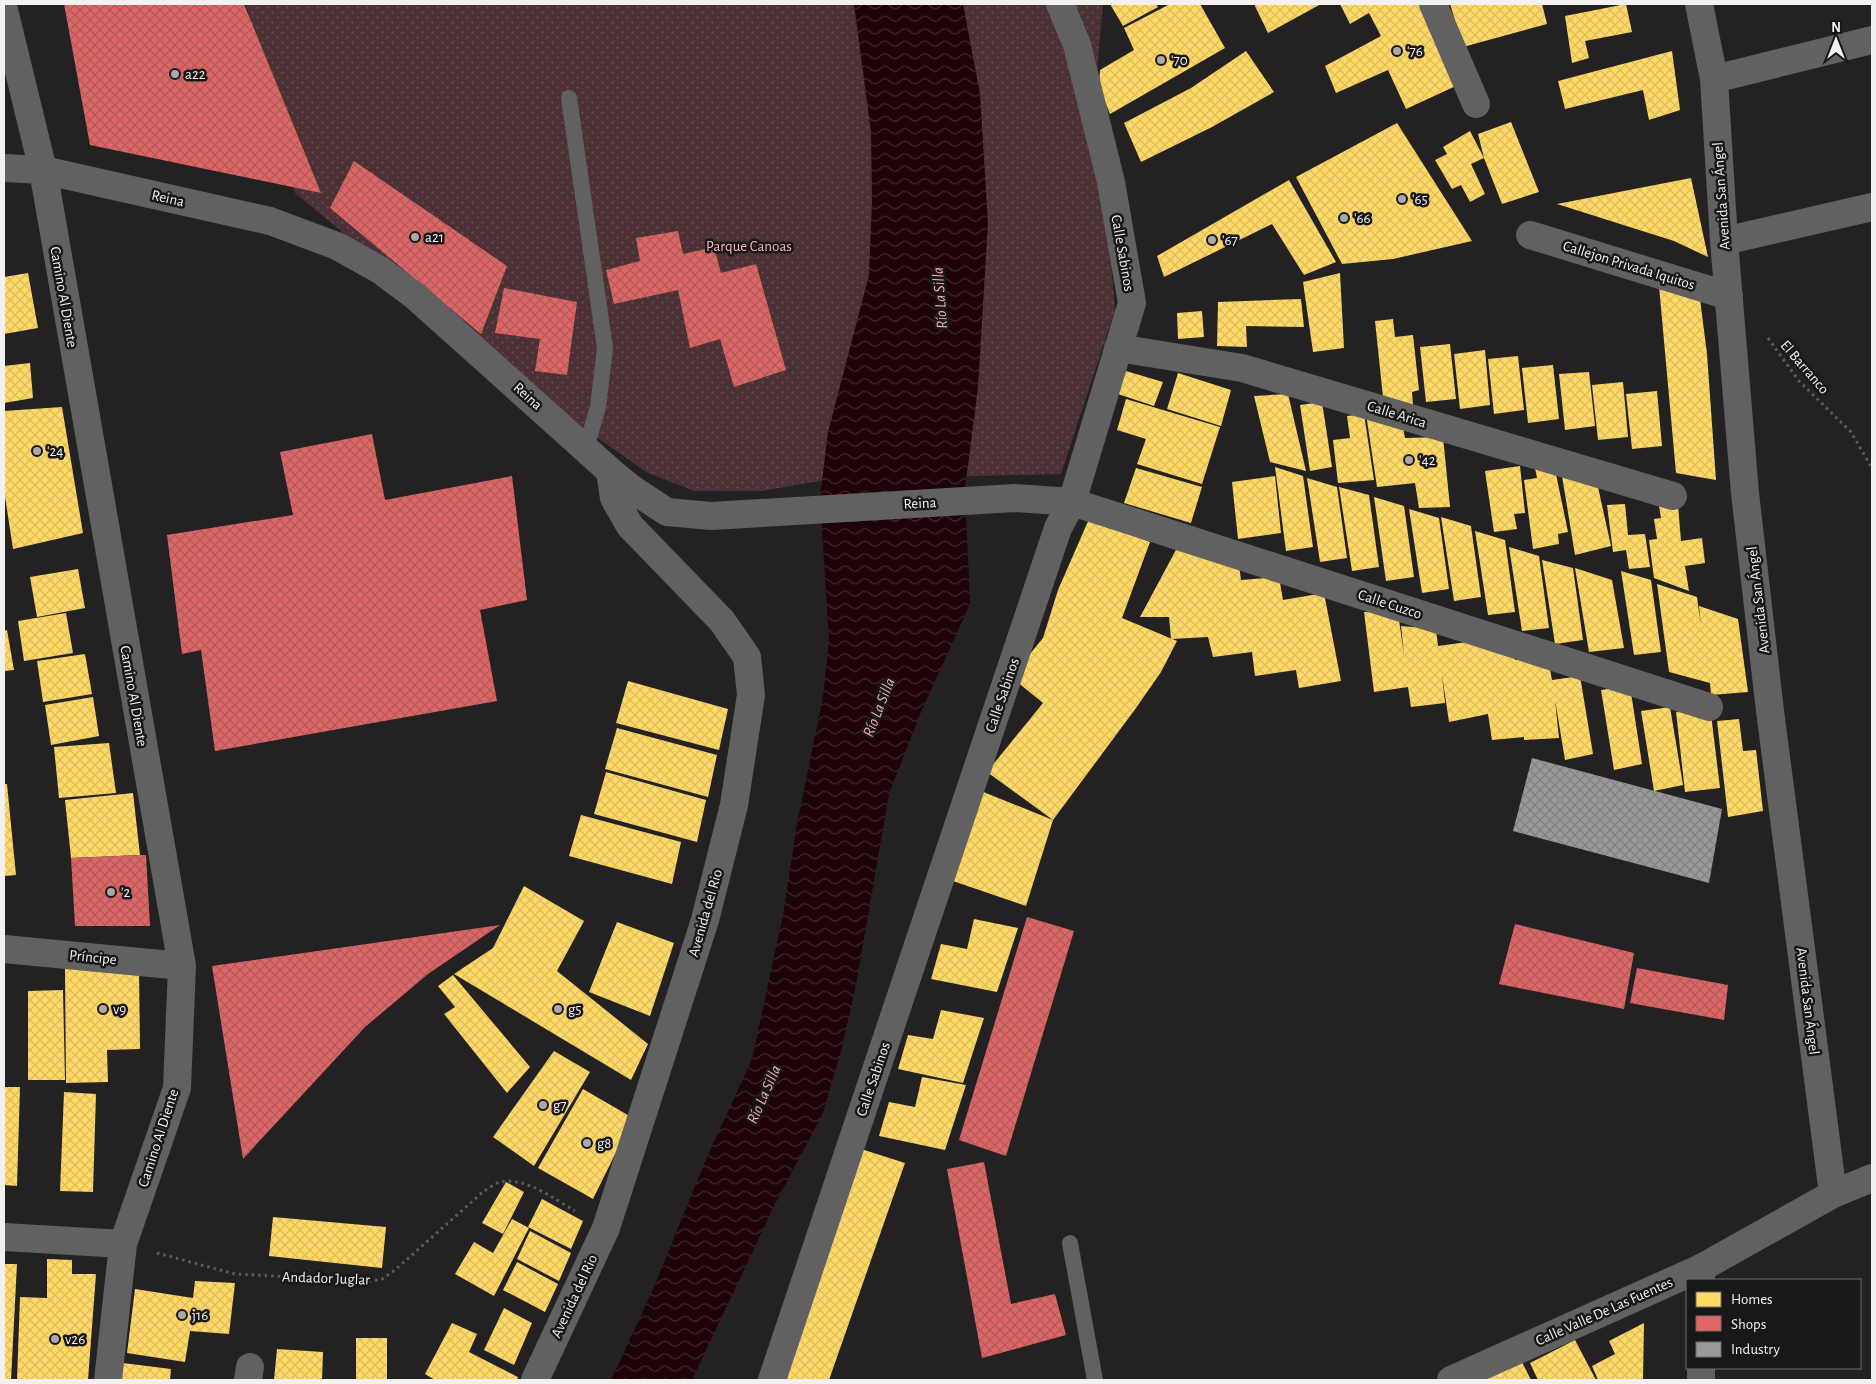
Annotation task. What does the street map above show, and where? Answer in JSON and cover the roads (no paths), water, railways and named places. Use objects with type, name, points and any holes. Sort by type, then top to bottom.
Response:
[{"type":"street","name":"Calle Sabinos","points":[[772,1380],[1058,528],[1072,502],[1132,303],[1111,182],[1077,45],[1060,4]]},
{"type":"street","points":[[1432,4],[1476,104]]},
{"type":"street","name":"Avenida San Ángel","points":[[1699,4],[1714,79],[1724,241],[1750,533],[1832,1194]]},
{"type":"street","name":"Camino Al Diente","points":[[4,10],[43,170],[182,966],[177,1088],[123,1244],[108,1380]]},
{"type":"street","points":[[1714,79],[1872,40]]},
{"type":"street","name":"Reina","points":[[4,168],[43,170],[270,221],[337,246],[380,270],[415,296],[610,471],[632,489],[667,512],[711,516],[1016,498],[1072,502]]},
{"type":"street","points":[[1724,241],[1872,207]]},
{"type":"street","name":"Callejon Privada Iquitos","points":[[1530,235],[1729,296]]},
{"type":"street","name":"Calle Arica","points":[[1118,348],[1242,368],[1672,496]]},
{"type":"street","name":"Avenida del Rio","points":[[535,1380],[606,1228],[705,920],[734,805],[750,695],[747,657],[722,620],[630,526],[614,498],[610,484],[610,471]]},
{"type":"street","name":"Calle Cuzco","points":[[1072,502],[1709,706]]},
{"type":"street","name":"Príncipe","points":[[4,948],[182,966]]},
{"type":"street","points":[[1832,1194],[1872,1178]]},
{"type":"street","name":"Calle Valle De Las Fuentes","points":[[1689,1279],[1701,1274],[1832,1194]]},
{"type":"street","points":[[4,1237],[123,1244]]},
{"type":"street","name":"Calle Valle De Las Fuentes","points":[[1451,1380],[1686,1280]]},
{"type":"lane","points":[[569,98],[605,348],[598,407],[586,448]]},
{"type":"lane","points":[[1070,1243],[1095,1380]]},
{"type":"water","name":"Río La Silla","points":[[854,4],[963,4],[980,94],[988,223],[978,387],[965,489],[970,604],[921,712],[889,794],[855,990],[841,1051],[823,1113],[775,1204],[692,1380],[611,1380],[654,1287],[704,1164],[752,1059],[783,915],[797,824],[823,697],[829,641],[820,497],[828,432],[869,275],[872,202],[871,132]]},
{"type":"place","name":"'76","points":[[1397,51]]},
{"type":"place","name":"'70","points":[[1161,60]]},
{"type":"place","name":"a22","points":[[175,74]]},
{"type":"place","name":"'65","points":[[1402,199]]},
{"type":"place","name":"'66","points":[[1344,218]]},
{"type":"place","name":"a21","points":[[415,237]]},
{"type":"place","name":"'67","points":[[1212,240]]},
{"type":"place","name":"'24","points":[[37,451]]},
{"type":"place","name":"'42","points":[[1409,460]]},
{"type":"place","name":"'2","points":[[111,892]]},
{"type":"place","name":"v9","points":[[103,1009]]},
{"type":"place","name":"g5","points":[[558,1009]]},
{"type":"place","name":"g7","points":[[543,1105]]},
{"type":"place","name":"g8","points":[[587,1143]]},
{"type":"place","name":"j16","points":[[182,1315]]},
{"type":"place","name":"v26","points":[[55,1339]]},
{"type":"park label","name":"Parque Canoas","points":[[749,246]]}]
